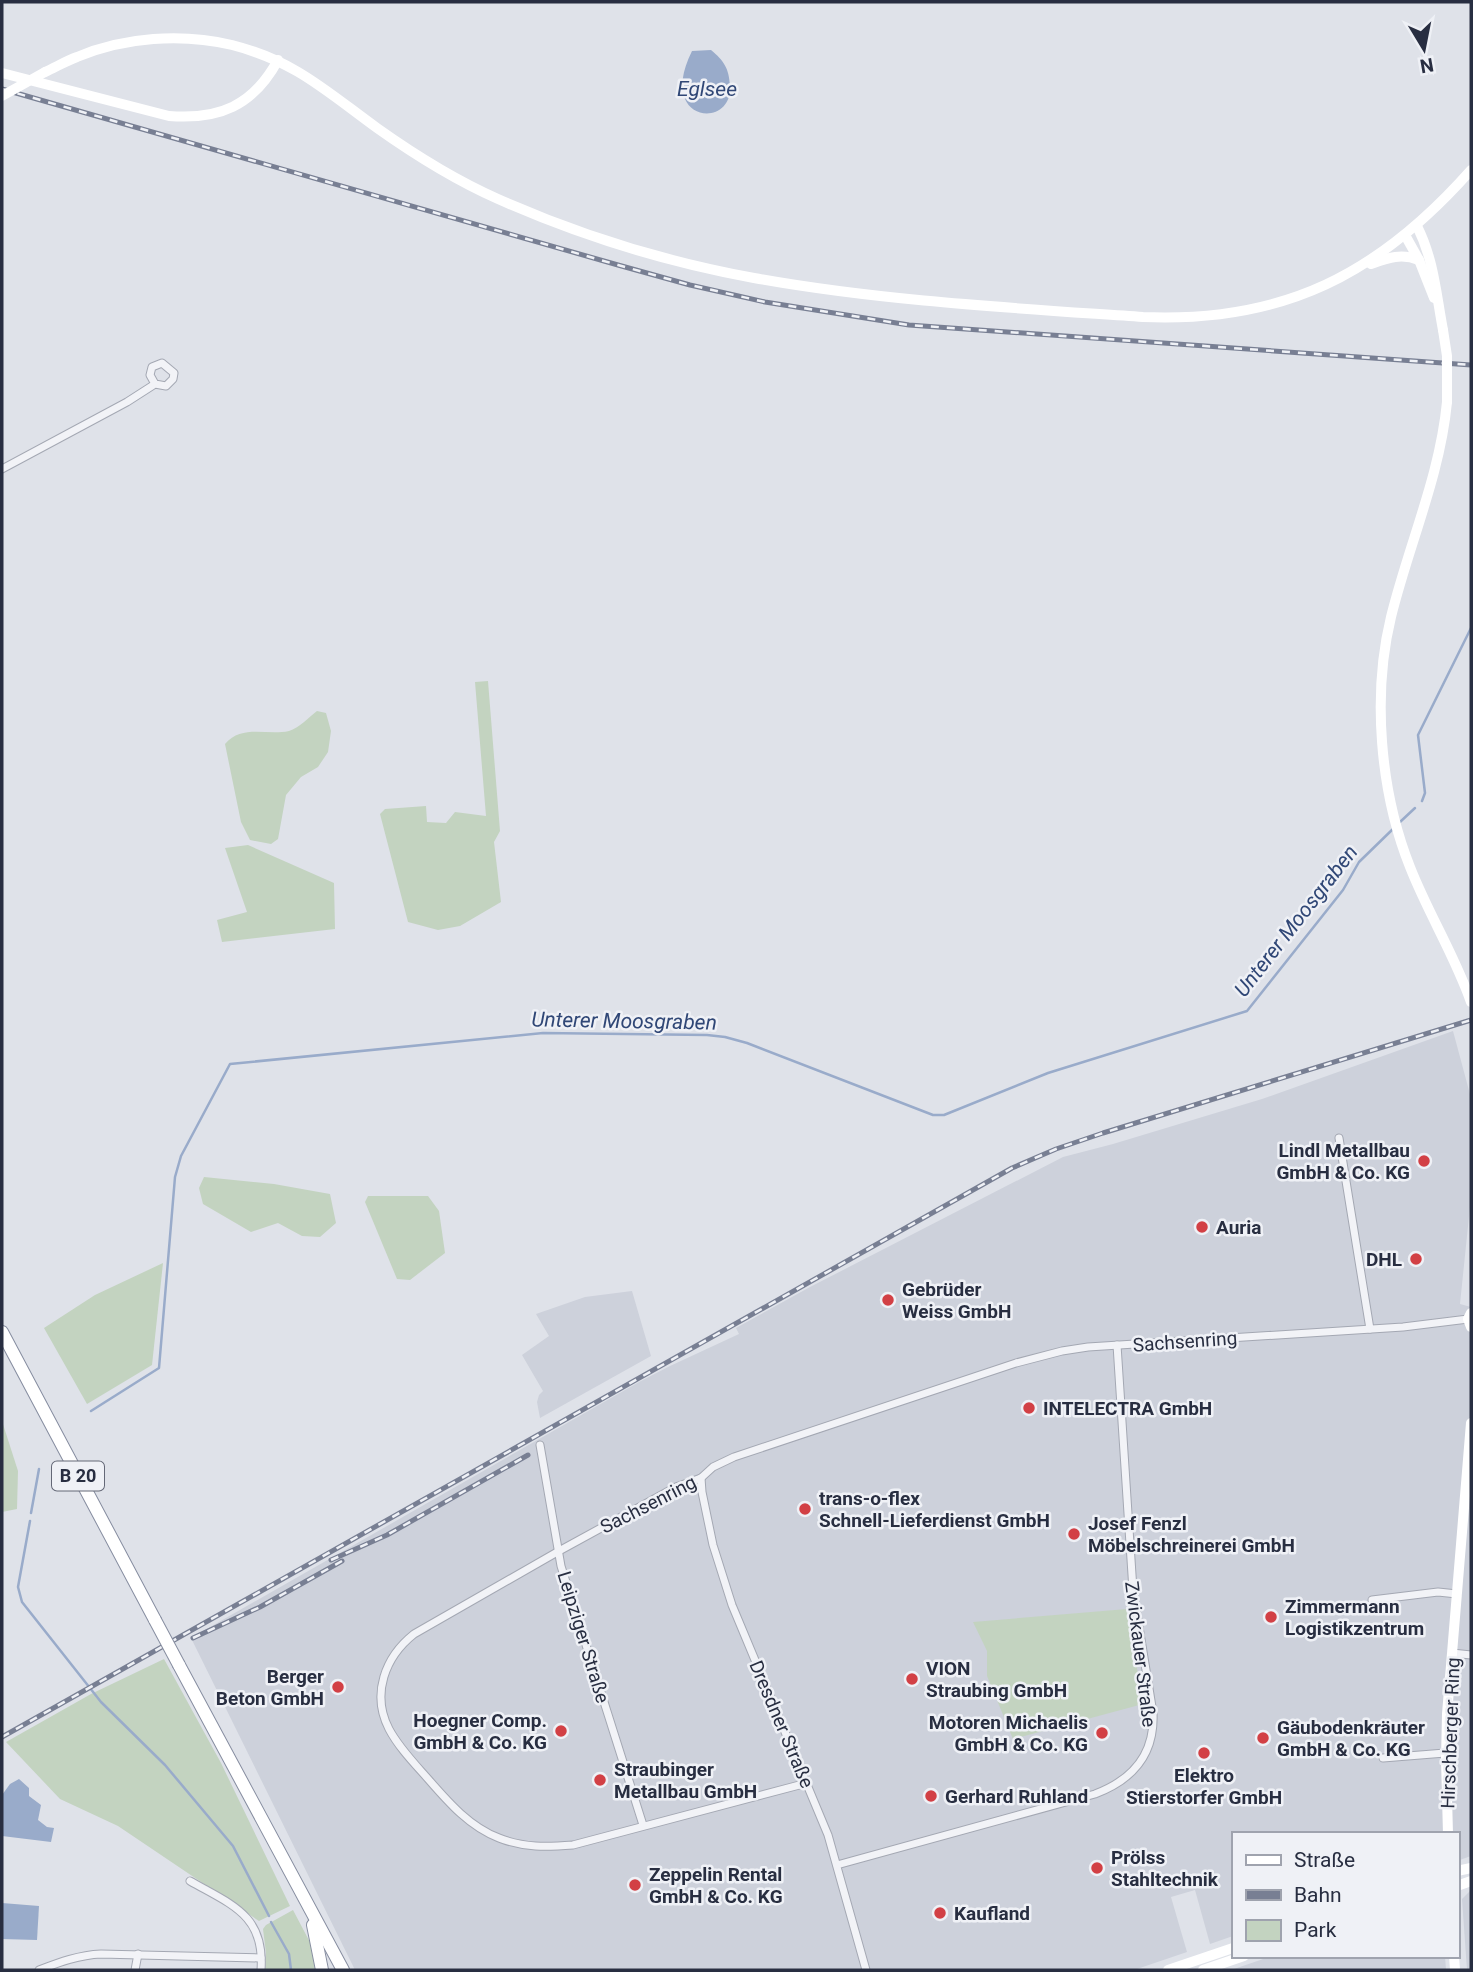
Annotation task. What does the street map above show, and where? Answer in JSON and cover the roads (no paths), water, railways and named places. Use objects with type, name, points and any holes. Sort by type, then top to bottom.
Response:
[{"type":"highway","name":"B 20","points":[[2,1332],[343,1970]]},
{"type":"highway","points":[[312,1914],[322,1970]]},
{"type":"street","points":[[2,96],[45,72],[101,48],[160,39],[228,44],[278,60],[327,89],[413,153],[456,179],[539,217],[628,248],[752,278],[901,297],[1174,318],[1201,317],[1258,308],[1291,299],[1357,269],[1396,256],[1403,255],[1419,260]]},
{"type":"street","points":[[2,73],[169,116],[190,117],[210,115],[242,103],[264,81],[278,60]]},
{"type":"street","points":[[1357,269],[1417,226],[1471,170]]},
{"type":"street","points":[[1417,226],[1425,243],[1438,289],[1447,356],[1447,402],[1441,449],[1390,620],[1383,668],[1383,744],[1391,800],[1409,865],[1471,1002]]},
{"type":"street","points":[[1405,235],[1419,260],[1443,326]]},
{"type":"street","points":[[2,469],[127,402],[155,384],[166,386],[173,379],[174,373],[162,363],[152,367],[150,375],[155,384]]},
{"type":"street","points":[[1339,1138],[1370,1329]]},
{"type":"street","name":"Sachsenring","points":[[807,1783],[573,1845],[523,1846],[478,1828],[446,1799],[403,1750],[385,1721],[381,1699],[383,1676],[390,1660],[414,1634],[676,1487],[701,1478],[713,1467],[734,1457],[995,1370],[1062,1351],[1117,1345],[1470,1320]]},
{"type":"street","name":"Zwickauer Straße","points":[[837,1865],[1095,1794],[1129,1776],[1139,1765],[1147,1749],[1153,1719],[1133,1590],[1117,1345]]},
{"type":"street","name":"Hirschberger Ring","points":[[1448,1832],[1446,1753],[1471,1423]]},
{"type":"street","name":"Leipziger Straße","points":[[540,1445],[561,1566],[643,1825]]},
{"type":"street","name":"Dresdner Straße","points":[[701,1478],[713,1545],[732,1605],[807,1783],[837,1865],[866,1970]]},
{"type":"street","points":[[1371,1600],[1438,1592],[1457,1594]]},
{"type":"street","points":[[1452,1653],[1471,1655]]},
{"type":"street","points":[[1383,1758],[1446,1753]]},
{"type":"street","points":[[190,1881],[235,1908],[256,1928],[260,1939],[261,1970]]},
{"type":"street","points":[[1168,1970],[1232,1948]]},
{"type":"street","points":[[135,1970],[138,1954]]},
{"type":"street","points":[[39,1970],[86,1955],[261,1958]]},
{"type":"street","points":[[1203,1970],[1238,1958]]},
{"type":"water","name":"Eglsee","points":[[711,50],[725,65],[730,86],[728,100],[720,109],[710,113],[699,112],[689,105],[683,93],[683,75],[692,51]]},
{"type":"water","points":[[19,1779],[29,1788],[29,1796],[41,1805],[38,1820],[47,1827],[54,1828],[51,1842],[2,1836],[2,1795],[10,1784]]},
{"type":"water","points":[[2,1903],[39,1906],[37,1940],[2,1939]]},
{"type":"waterway","name":"Unterer Moosgraben","points":[[1422,801],[1425,793],[1418,735],[1471,628]]},
{"type":"waterway","name":"Unterer Moosgraben","points":[[1400,822],[1415,808]]},
{"type":"waterway","name":"Unterer Moosgraben","points":[[91,1411],[159,1368],[175,1177],[181,1156],[230,1064],[543,1033],[707,1035],[747,1043],[933,1115],[944,1115],[1048,1073],[1247,1011],[1343,890],[1359,862],[1395,827]]},
{"type":"waterway","points":[[31,1513],[39,1469]]},
{"type":"waterway","points":[[30,1521],[18,1587],[22,1602],[101,1702],[165,1765],[233,1846],[269,1916]]},
{"type":"waterway","points":[[271,1922],[289,1954],[291,1970]]},
{"type":"railway","points":[[2,89],[618,265],[765,302],[909,325],[1471,365]]},
{"type":"railway","points":[[2,1737],[1012,1168],[1103,1133],[1471,1020]]},
{"type":"railway","points":[[331,1560],[387,1535],[528,1455]]},
{"type":"railway","points":[[193,1638],[260,1607],[342,1561]]},
{"type":"place","name":"Lindl Metallbau GmbH & Co. KG","points":[[1424,1161]]},
{"type":"place","name":"Auria","points":[[1202,1227]]},
{"type":"place","name":"DHL","points":[[1416,1259]]},
{"type":"place","name":"Gebrüder Weiss GmbH","points":[[888,1300]]},
{"type":"place","name":"INTELECTRA GmbH","points":[[1029,1408]]},
{"type":"place","name":"trans-o-flex Schnell-Lieferdienst GmbH","points":[[805,1509]]},
{"type":"place","name":"Josef Fenzl Möbelschreinerei GmbH","points":[[1074,1534]]},
{"type":"place","name":"Zimmermann Logistikzentrum","points":[[1271,1617]]},
{"type":"place","name":"VION Straubing GmbH","points":[[912,1679]]},
{"type":"place","name":"Berger Beton GmbH","points":[[338,1687]]},
{"type":"place","name":"Hoegner Comp. GmbH & Co. KG","points":[[561,1731]]},
{"type":"place","name":"Motoren Michaelis GmbH & Co. KG","points":[[1102,1733]]},
{"type":"place","name":"Gäubodenkräuter GmbH & Co. KG","points":[[1263,1738]]},
{"type":"place","name":"Elektro Stierstorfer GmbH","points":[[1204,1753]]},
{"type":"place","name":"Straubinger Metallbau GmbH","points":[[600,1780]]},
{"type":"place","name":"Gerhard Ruhland","points":[[931,1796]]},
{"type":"place","name":"Prölss Stahltechnik","points":[[1097,1868]]},
{"type":"place","name":"Zeppelin Rental GmbH & Co. KG","points":[[635,1885]]},
{"type":"place","name":"Kaufland","points":[[940,1913]]}]
